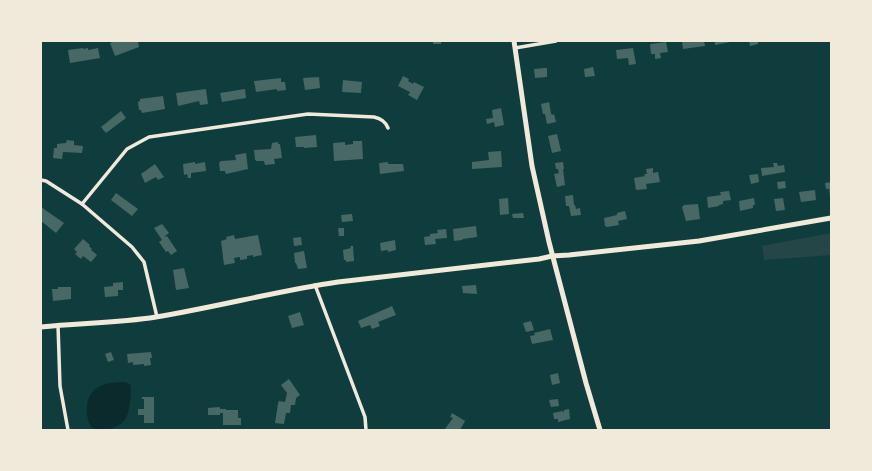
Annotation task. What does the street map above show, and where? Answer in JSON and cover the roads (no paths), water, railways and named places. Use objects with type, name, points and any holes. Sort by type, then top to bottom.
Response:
[{"type":"main road","points":[[514,41],[532,166],[552,256],[600,430]]},
{"type":"main road","points":[[41,327],[105,323],[157,317],[315,285],[380,276],[539,259],[552,256],[699,241],[831,218]]},
{"type":"street","points":[[515,48],[556,41]]},
{"type":"street","points":[[82,204],[127,149],[149,137],[308,114],[374,117],[381,119],[386,123],[388,128]]},
{"type":"street","points":[[41,180],[46,181],[82,204],[132,247],[144,262],[157,317]]},
{"type":"street","points":[[315,285],[365,417],[366,430]]},
{"type":"street","points":[[58,325],[60,386],[68,430]]}]
